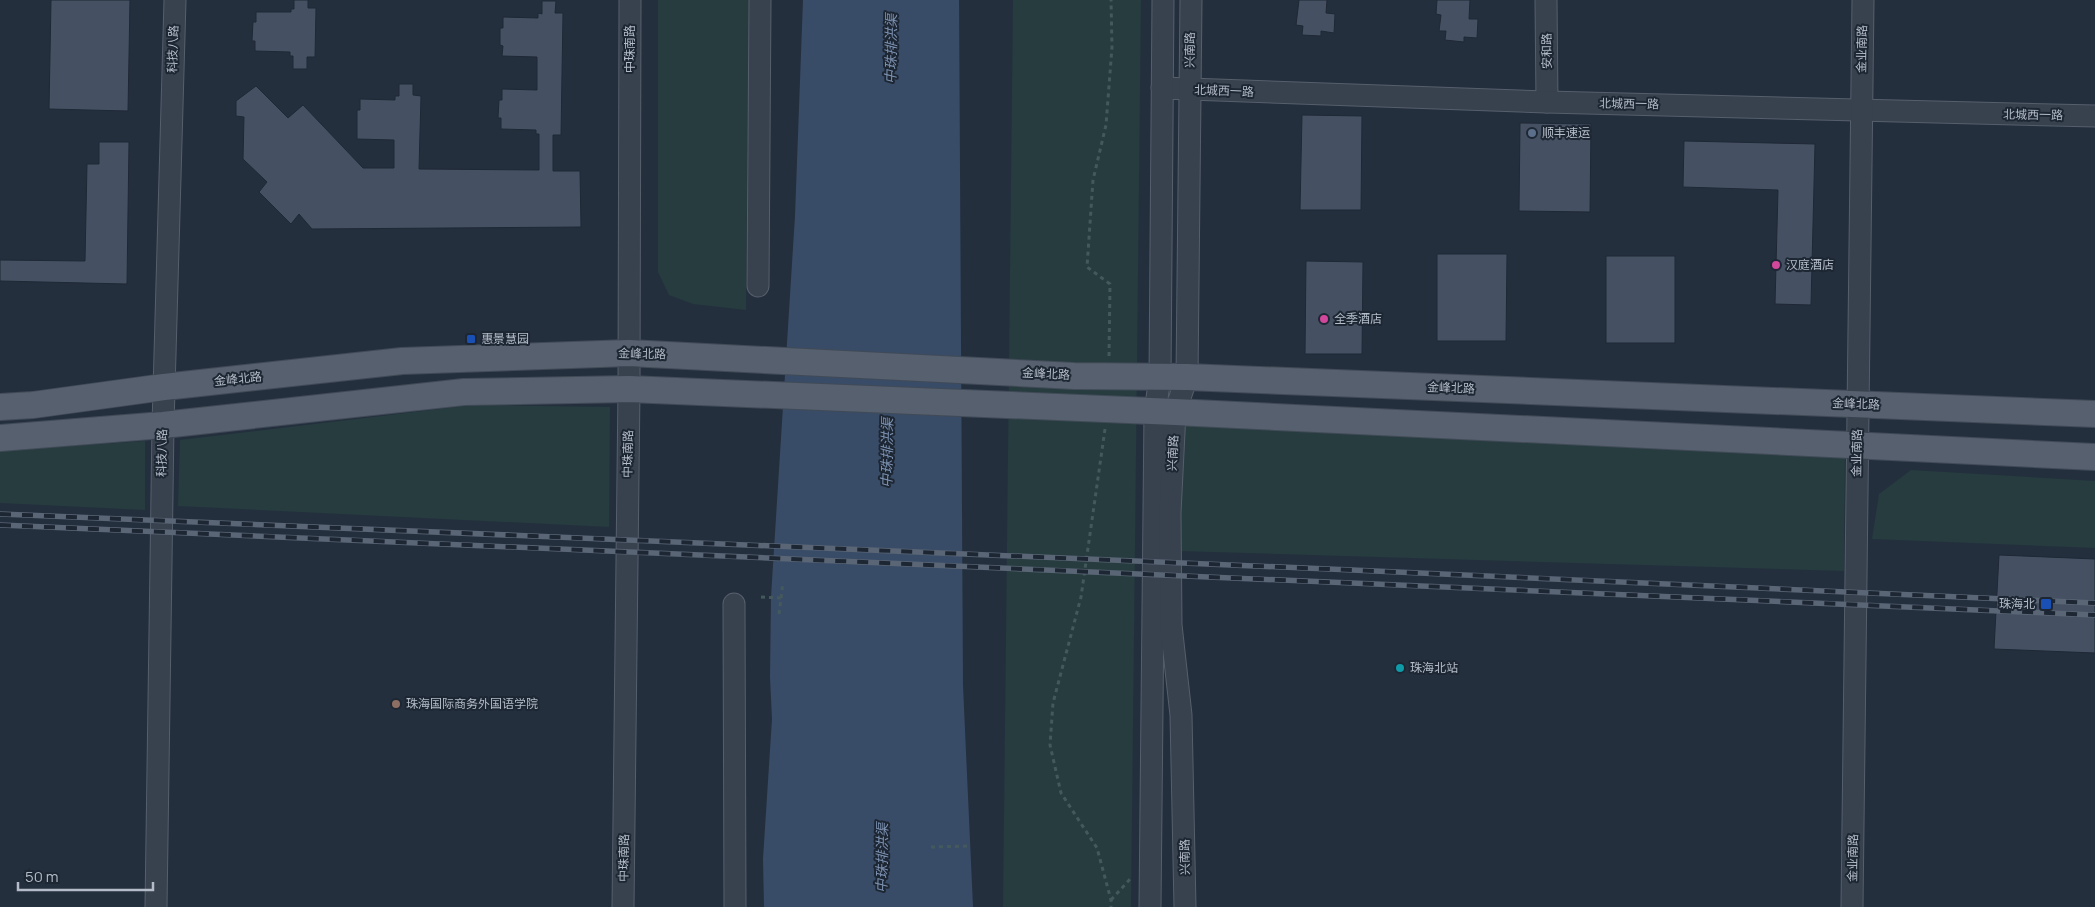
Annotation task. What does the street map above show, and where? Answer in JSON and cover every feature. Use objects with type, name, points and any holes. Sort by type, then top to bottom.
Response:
[{"type":"main road","name":"金峰北路","points":[[0,407],[33,405],[164,387],[402,361],[629,353],[1074,376],[1187,377],[2095,414]]},
{"type":"main road","points":[[0,438],[163,425],[464,392],[629,389],[1073,407],[2095,457]]},
{"type":"street","name":"科技八路","points":[[156,907],[163,425],[175,0]]},
{"type":"street","name":"中珠南路","points":[[624,907],[629,389],[630,0]]},
{"type":"street","points":[[758,286],[760,0]]},
{"type":"street","name":"兴南路","points":[[1163,0],[1160,376],[1165,412],[1170,512],[1171,626],[1181,714],[1185,907]]},
{"type":"street","name":"兴南路","points":[[1150,907],[1165,412],[1187,377],[1191,0]]},
{"type":"street","name":"安和路","points":[[1546,0],[1547,102]]},
{"type":"street","name":"金业南路","points":[[1852,907],[1863,0]]},
{"type":"street","name":"北城西一路","points":[[1162,88],[1547,102],[2095,116]]},
{"type":"street","points":[[734,604],[735,907]]},
{"type":"path","points":[[1108,376],[1110,284],[1087,267],[1093,180],[1106,125],[1112,47],[1112,0]]},
{"type":"path","points":[[1107,409],[1081,597],[1052,703],[1050,744],[1061,793],[1097,848],[1111,900],[1111,907]]},
{"type":"path","points":[[779,614],[783,582]]},
{"type":"path","points":[[761,597],[781,598]]},
{"type":"path","points":[[930,847],[970,846]]},
{"type":"green space","points":[[658,0],[749,0],[746,310],[693,304],[669,295],[658,272]]},
{"type":"green space","points":[[1013,0],[1141,0],[1131,907],[1003,907]]},
{"type":"green space","points":[[473,405],[610,407],[609,527],[178,506],[180,440]]},
{"type":"green space","points":[[1185,423],[1845,458],[1844,571],[1179,551]]},
{"type":"green space","points":[[145,441],[145,510],[0,503],[0,451]]},
{"type":"green space","points":[[1911,470],[2095,481],[2095,548],[1872,539],[1879,494]]},
{"type":"water","name":"中珠排洪渠","points":[[803,0],[959,0],[963,686],[973,907],[764,907],[763,859],[772,719],[770,677],[771,597],[795,216]]},
{"type":"building","points":[[51,0],[130,0],[128,111],[49,109]]},
{"type":"building","points":[[294,0],[308,0],[308,8],[316,8],[315,57],[307,57],[307,69],[293,69],[293,56],[290,56],[290,52],[255,51],[255,41],[252,41],[253,22],[256,22],[256,12],[291,12],[291,9],[294,9]]},
{"type":"building","points":[[1299,0],[1327,0],[1326,13],[1335,14],[1334,33],[1321,31],[1321,36],[1302,35],[1303,26],[1296,25]]},
{"type":"building","points":[[1437,0],[1470,0],[1469,19],[1478,19],[1477,38],[1464,37],[1464,42],[1445,40],[1446,31],[1439,31],[1441,15],[1436,14]]},
{"type":"building","points":[[542,1],[556,1],[555,13],[563,13],[561,135],[553,135],[553,171],[580,171],[581,227],[312,229],[299,214],[291,224],[259,192],[267,182],[243,159],[244,117],[236,116],[236,101],[256,86],[288,118],[303,105],[363,168],[394,168],[394,140],[357,139],[357,110],[360,110],[360,99],[395,100],[395,96],[399,96],[399,84],[413,84],[413,95],[421,96],[419,169],[539,170],[539,134],[536,134],[536,130],[501,129],[501,118],[498,118],[499,100],[502,100],[502,89],[537,90],[537,57],[502,56],[503,46],[500,45],[500,28],[503,28],[503,17],[538,18],[538,13],[542,14]]},
{"type":"building","points":[[1302,115],[1362,116],[1361,210],[1300,210]]},
{"type":"building","points":[[1520,123],[1591,124],[1590,212],[1519,211]]},
{"type":"building","points":[[1684,141],[1815,144],[1811,305],[1775,304],[1778,190],[1683,187]]},
{"type":"building","points":[[99,142],[129,142],[127,284],[0,281],[0,260],[85,261],[87,164],[99,164]]},
{"type":"building","points":[[1437,254],[1507,254],[1506,341],[1437,341]]},
{"type":"building","points":[[1606,256],[1675,256],[1675,343],[1606,343]]},
{"type":"building","points":[[1306,261],[1363,262],[1362,354],[1305,354]]},
{"type":"building","name":"珠海北","points":[[1999,555],[2095,559],[2095,653],[1994,649]]},
{"type":"railway","points":[[0,514],[2095,603]]},
{"type":"railway","points":[[0,525],[2095,615]]},
{"type":"place","name":"顺丰速运","points":[[1532,133]]},
{"type":"place","name":"汉庭酒店","points":[[1776,265]]},
{"type":"place","name":"全季酒店","points":[[1324,319]]},
{"type":"place","name":"惠景慧园","points":[[471,339]]},
{"type":"place","name":"珠海北","points":[[2046,604]]},
{"type":"place","name":"珠海北站","points":[[1400,668]]},
{"type":"place","name":"珠海国际商务外国语学院","points":[[396,704]]}]
